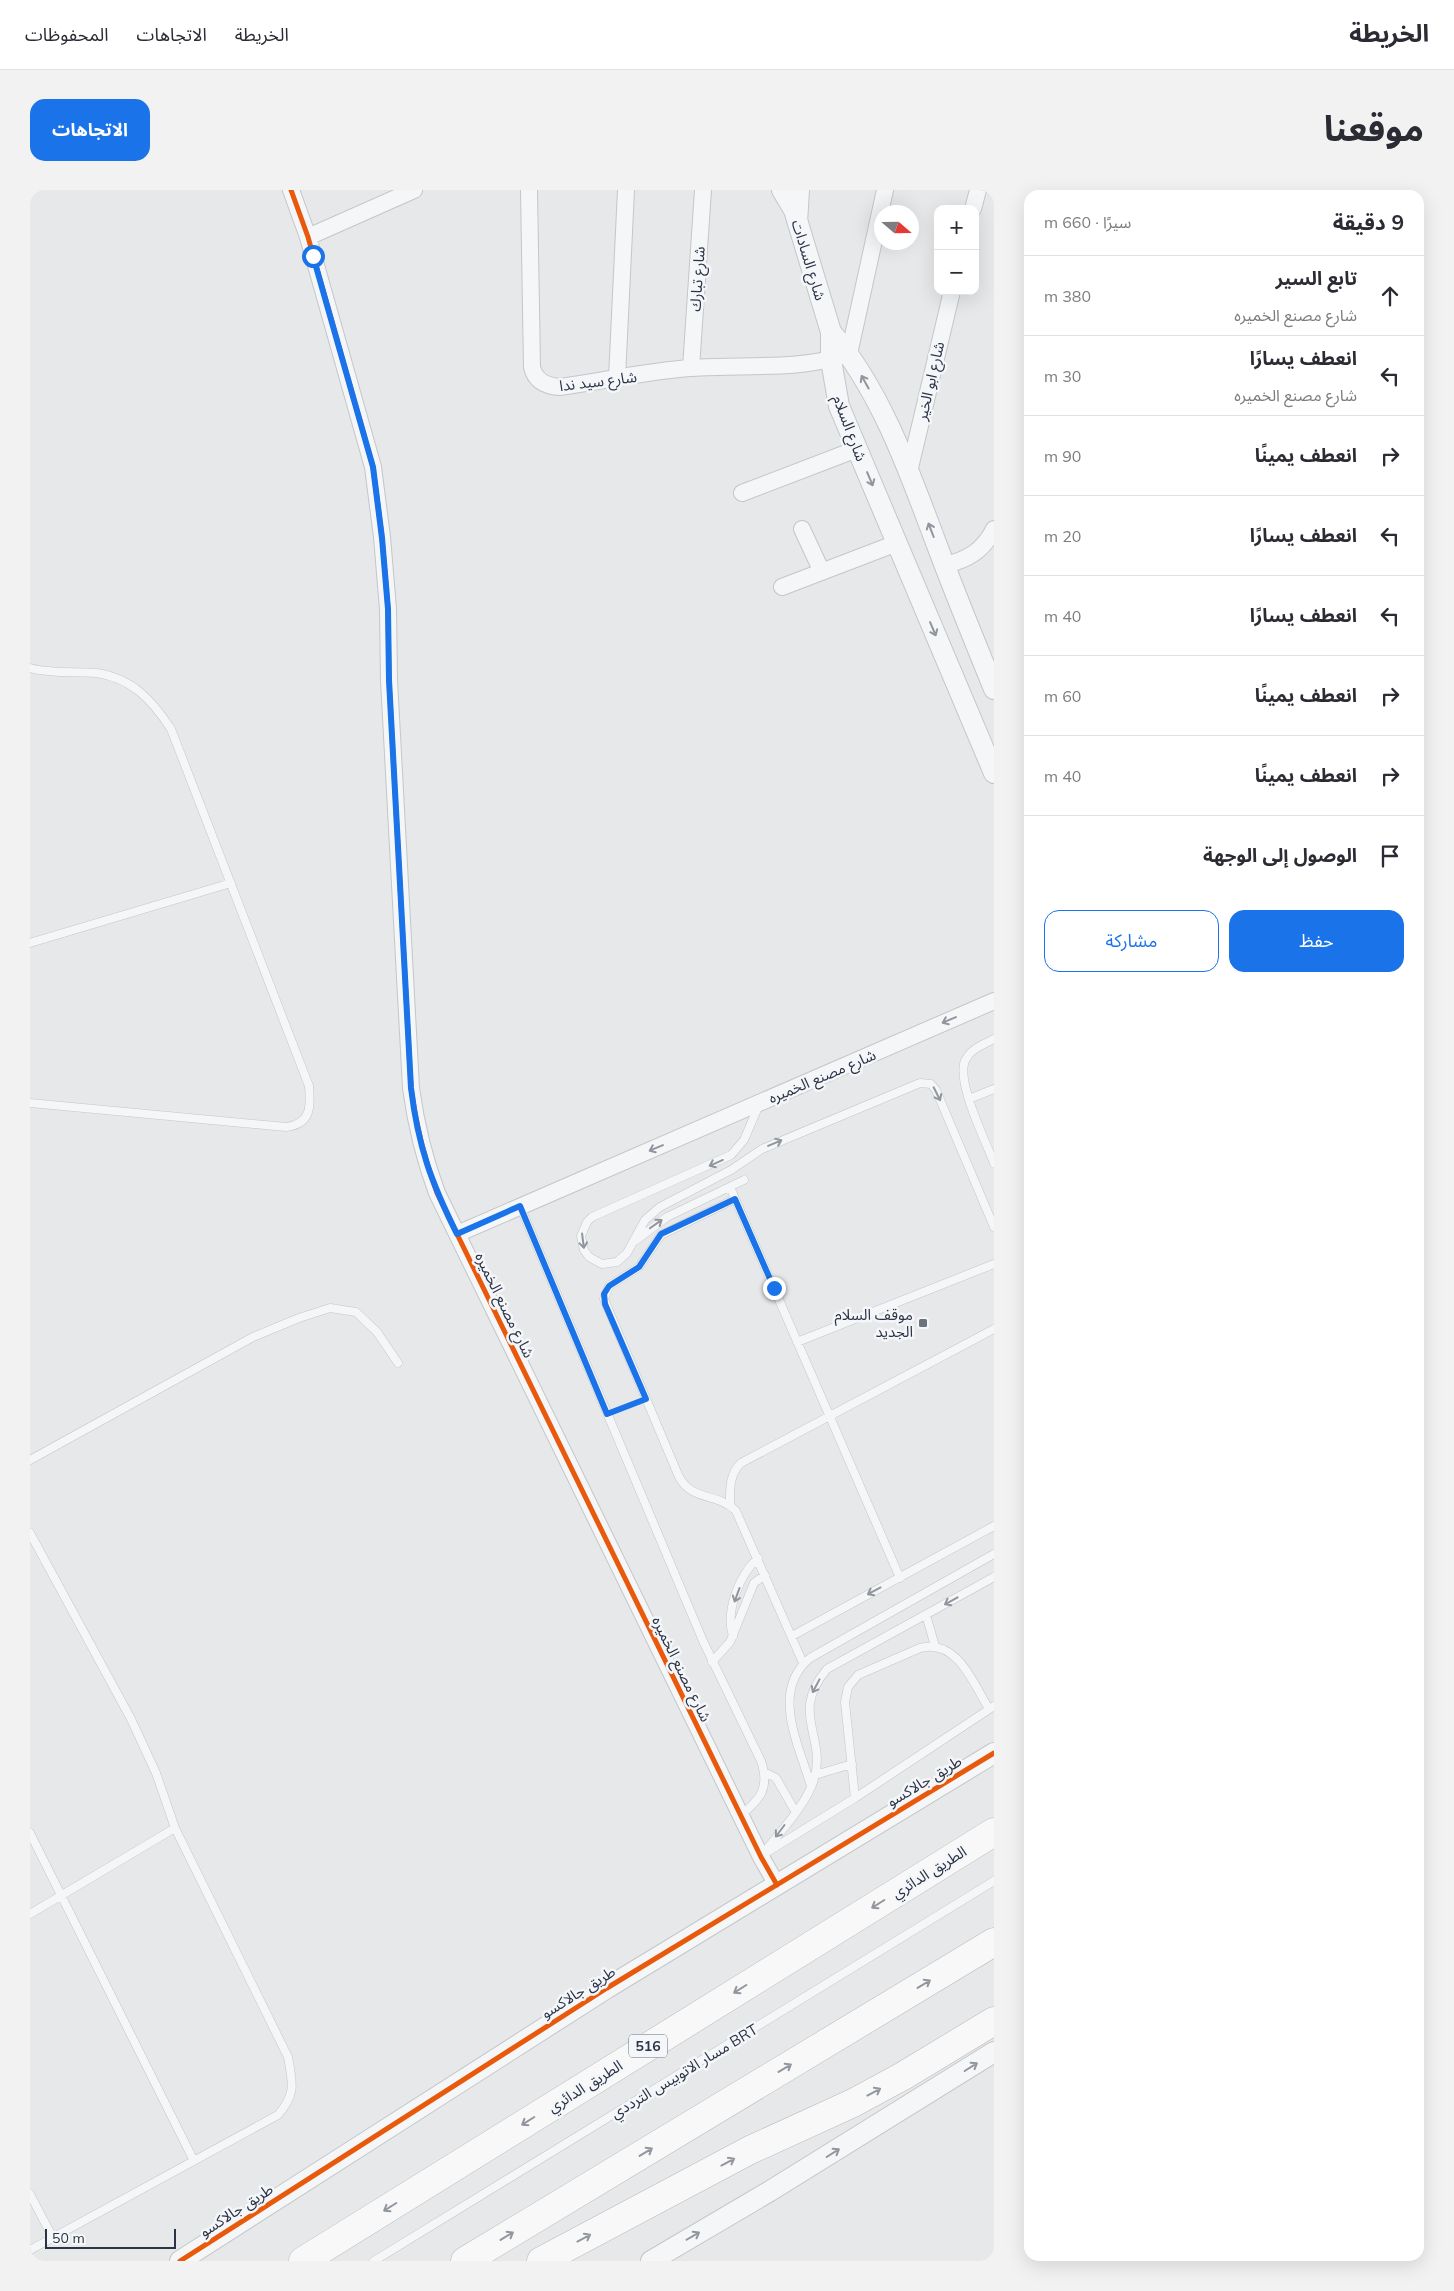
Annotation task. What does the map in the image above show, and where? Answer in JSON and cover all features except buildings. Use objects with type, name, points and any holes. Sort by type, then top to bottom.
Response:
[{"type":"highway","name":"الطريق الدائري","points":[[303,2261],[994,1832]]},
{"type":"highway","points":[[465,2261],[994,1942]]},
{"type":"highway","points":[[541,2261],[750,2150],[861,2099],[994,2021]]},
{"type":"street","name":"شارع مصنع الخميره","points":[[291,190],[308,237],[373,467],[388,609],[389,680],[411,1088],[416,1124],[424,1159],[437,1193],[740,1816],[777,1885]]},
{"type":"street","points":[[308,237],[414,190]]},
{"type":"street","name":"شارع سيد ندا","points":[[529,190],[532,367],[534,375],[550,386],[560,387],[690,368],[784,366],[840,357]]},
{"type":"street","points":[[617,378],[626,190]]},
{"type":"street","name":"شارع تبارك","points":[[690,368],[703,190]]},
{"type":"street","name":"شارع السادات","points":[[782,190],[794,210],[832,332]]},
{"type":"street","points":[[799,228],[801,190]]},
{"type":"street","points":[[840,357],[885,190]]},
{"type":"street","points":[[974,205],[978,190]]},
{"type":"street","name":"شارع ابو الخير","points":[[909,472],[951,295]]},
{"type":"street","name":"شارع السلام","points":[[832,332],[840,357],[839,406],[994,773]]},
{"type":"street","name":"شارع السلام","points":[[840,357],[882,412],[909,472],[994,689]]},
{"type":"street","points":[[742,493],[857,449]]},
{"type":"street","points":[[802,529],[822,572]]},
{"type":"street","points":[[945,565],[962,561],[978,551],[993,536]]},
{"type":"street","points":[[782,588],[897,543]]},
{"type":"street","name":"شارع مصنع الخميره","points":[[457,1234],[994,1001]]},
{"type":"street","name":"طريق جالاكسو","points":[[180,2261],[607,1988],[994,1753]]},
{"type":"street","points":[[651,2261],[770,2191],[994,2052]]},
{"type":"lane","points":[[30,668],[65,673],[96,674],[118,679],[138,690],[156,707],[171,729],[309,1086],[311,1102],[309,1113],[302,1122],[286,1127],[30,1103]]},
{"type":"lane","points":[[30,943],[230,883]]},
{"type":"lane","points":[[994,1039],[974,1050],[965,1060],[962,1080],[994,1163]]},
{"type":"lane","points":[[760,1102],[744,1140],[722,1161],[592,1217],[587,1222],[581,1236],[582,1243],[589,1256],[602,1264],[610,1264],[622,1258],[632,1244],[640,1227],[652,1213],[679,1197],[731,1170],[762,1149],[926,1082],[936,1090],[994,1227]]},
{"type":"lane","points":[[969,1099],[994,1089]]},
{"type":"lane","points":[[632,1244],[655,1224],[744,1180]]},
{"type":"lane","points":[[730,1187],[900,1578]]},
{"type":"lane","points":[[679,1197],[684,1208]]},
{"type":"lane","points":[[735,1199],[661,1234],[639,1267],[609,1286],[604,1294],[605,1304],[682,1484],[694,1493],[717,1499],[730,1506],[741,1520],[804,1663]]},
{"type":"lane","points":[[520,1206],[712,1662],[764,1772],[765,1784],[761,1795],[755,1804],[740,1816]]},
{"type":"lane","points":[[797,1342],[994,1264]]},
{"type":"lane","points":[[30,1460],[253,1337],[299,1318],[330,1308],[356,1312],[378,1332],[398,1363]]},
{"type":"lane","points":[[730,1506],[731,1480],[741,1462],[830,1417],[994,1329]]},
{"type":"lane","points":[[792,1636],[994,1526]]},
{"type":"lane","points":[[30,1533],[131,1719],[156,1773],[175,1828],[288,2057],[292,2082],[289,2102],[278,2116],[30,2250]]},
{"type":"lane","points":[[811,1786],[788,1705],[790,1685],[804,1663],[994,1554]]},
{"type":"lane","points":[[733,1636],[730,1620],[733,1606],[743,1577],[758,1558]]},
{"type":"lane","points":[[712,1662],[733,1636],[750,1589],[754,1583],[765,1576]]},
{"type":"lane","points":[[761,1857],[795,1811],[811,1786],[815,1775],[816,1763],[808,1709],[816,1684],[827,1669],[994,1577]]},
{"type":"lane","points":[[926,1615],[935,1646]]},
{"type":"lane","points":[[761,1857],[855,1798],[991,1708],[957,1658],[948,1650],[935,1646],[920,1648],[858,1675],[852,1681],[845,1702],[855,1798]]},
{"type":"lane","points":[[815,1775],[852,1764]]},
{"type":"lane","points":[[764,1772],[776,1778],[795,1811]]},
{"type":"lane","points":[[30,1914],[175,1828]]},
{"type":"lane","points":[[30,1833],[194,2161]]},
{"type":"lane","name":"مسار الاتوبيس الترددي BRT","points":[[374,2261],[994,1882]]},
{"type":"lane","points":[[30,2194],[53,2238]]},
{"type":"path","points":[[607,1414],[646,1399]]},
{"type":"cycle path","points":[[291,190],[308,237],[373,467],[382,537],[388,609],[389,680],[411,1088],[424,1154],[437,1193],[761,1857],[777,1885]]},
{"type":"cycle path","points":[[180,2261],[607,1988],[994,1753]]},
{"type":"place","name":"موقف السلام الجديد","points":[[923,1323]]},
{"type":"route","points":[[313,256],[373,467],[388,609],[389,680],[411,1088],[416,1124],[424,1159],[437,1193],[457,1234],[520,1206],[607,1414],[646,1399],[605,1304],[604,1294],[609,1286],[630,1274],[646,1260],[661,1234],[735,1199],[774,1288]]}]
